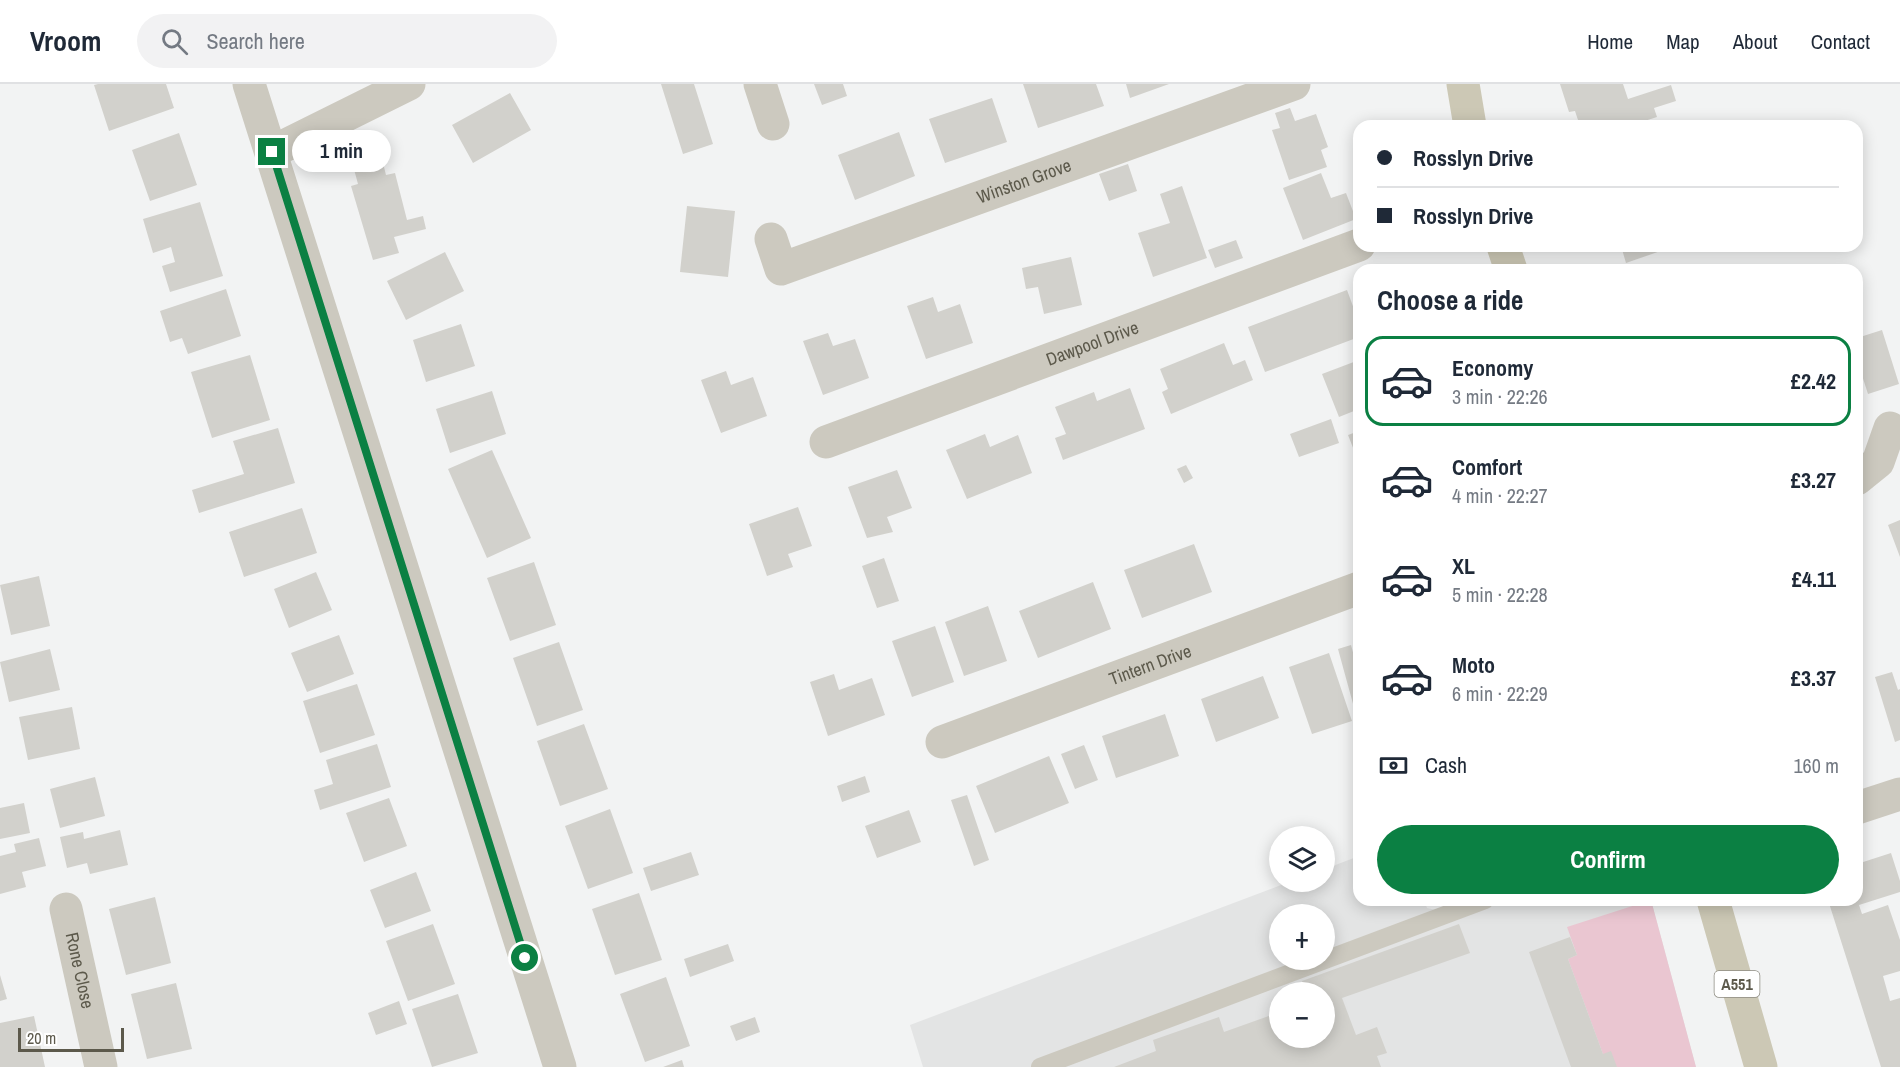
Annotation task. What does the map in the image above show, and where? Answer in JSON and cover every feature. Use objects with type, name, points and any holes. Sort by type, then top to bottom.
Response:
[{"type":"main road","points":[[1463,84],[1469,120]]},
{"type":"main road","name":"A551","points":[[1715,906],[1761,1067]]},
{"type":"street","points":[[249,84],[560,1067]]},
{"type":"street","points":[[272,152],[409,84]]},
{"type":"street","points":[[760,84],[773,124]]},
{"type":"street","name":"Winston Grove","points":[[771,239],[781,269],[1294,84]]},
{"type":"street","name":"Dawpool Drive","points":[[826,442],[1353,247]]},
{"type":"street","points":[[1863,474],[1878,462],[1890,428]]},
{"type":"street","name":"Tintern Drive","points":[[942,742],[1353,590]]},
{"type":"street","points":[[1863,806],[1900,794]]},
{"type":"street","name":"Rone Close","points":[[66,909],[101,1067]]},
{"type":"lane","points":[[1040,1067],[1469,906]]},
{"type":"shaded area","points":[[1353,858],[1353,906],[1426,906],[1436,910],[1447,906],[1653,906],[1696,1067],[923,1067],[910,1025],[1269,890],[1269,892],[1335,892],[1335,865]]},
{"type":"shaded area","points":[[1632,906],[1653,906],[1696,1067],[1617,1067],[1603,1054],[1568,959],[1577,955],[1567,927]]},
{"type":"building","points":[[166,84],[174,108],[109,131],[94,85]]},
{"type":"building","points":[[661,84],[694,84],[713,144],[683,154]]},
{"type":"building","points":[[814,84],[843,84],[847,96],[822,105]]},
{"type":"building","points":[[1023,84],[1096,84],[1104,106],[1038,128]]},
{"type":"building","points":[[1126,84],[1169,84],[1130,98]]},
{"type":"building","points":[[1560,84],[1623,84],[1628,99],[1671,85],[1676,101],[1654,108],[1657,117],[1648,120],[1578,120],[1575,111],[1569,112]]},
{"type":"building","points":[[510,93],[531,130],[473,163],[452,125]]},
{"type":"building","points":[[992,98],[1007,142],[945,163],[929,119]]},
{"type":"building","points":[[1290,108],[1295,121],[1316,114],[1328,147],[1321,150],[1327,167],[1289,180],[1272,130],[1280,128],[1275,113]]},
{"type":"building","points":[[899,132],[915,176],[855,200],[838,155]]},
{"type":"building","points":[[179,133],[197,185],[150,201],[132,150]]},
{"type":"building","points":[[381,155],[386,175],[395,173],[407,220],[423,216],[426,229],[394,237],[399,253],[373,260],[351,186],[358,184],[352,162]]},
{"type":"building","points":[[1128,164],[1137,191],[1109,201],[1099,174]]},
{"type":"building","points":[[1321,173],[1331,198],[1346,193],[1353,211],[1353,220],[1303,240],[1283,188]]},
{"type":"building","points":[[1182,186],[1207,258],[1153,277],[1138,233],[1170,223],[1160,194]]},
{"type":"building","points":[[200,202],[223,276],[170,292],[162,266],[175,262],[171,247],[153,253],[143,219]]},
{"type":"building","points":[[687,206],[735,211],[728,277],[680,272]]},
{"type":"building","points":[[1236,240],[1243,258],[1215,268],[1208,250]]},
{"type":"building","points":[[445,252],[464,291],[406,320],[387,281]]},
{"type":"building","points":[[1623,252],[1658,252],[1626,263]]},
{"type":"building","points":[[1071,257],[1082,305],[1044,314],[1038,287],[1026,289],[1022,268]]},
{"type":"building","points":[[226,289],[241,336],[188,354],[182,338],[170,342],[160,311]]},
{"type":"building","points":[[1347,290],[1353,306],[1353,339],[1265,372],[1248,327]]},
{"type":"building","points":[[933,297],[938,312],[960,304],[973,343],[926,359],[907,306]]},
{"type":"building","points":[[461,324],[475,366],[426,382],[413,340]]},
{"type":"building","points":[[1882,330],[1899,384],[1868,394],[1863,379],[1863,336]]},
{"type":"building","points":[[828,333],[833,346],[855,339],[869,378],[823,395],[803,341]]},
{"type":"building","points":[[1224,343],[1233,365],[1245,360],[1253,380],[1171,414],[1162,392],[1168,389],[1160,369]]},
{"type":"building","points":[[250,355],[270,420],[212,438],[191,372]]},
{"type":"building","points":[[1353,362],[1353,411],[1339,417],[1322,374]]},
{"type":"building","points":[[726,371],[731,385],[753,377],[767,416],[721,433],[701,380]]},
{"type":"building","points":[[1130,388],[1145,429],[1063,460],[1055,438],[1066,434],[1055,407],[1094,392],[1097,401]]},
{"type":"building","points":[[492,391],[506,434],[450,453],[436,409]]},
{"type":"building","points":[[1331,419],[1339,443],[1299,457],[1290,434]]},
{"type":"building","points":[[278,428],[295,483],[199,513],[192,490],[244,474],[233,441]]},
{"type":"building","points":[[1353,433],[1353,448],[1348,435]]},
{"type":"building","points":[[985,434],[990,447],[1018,435],[1032,473],[967,499],[946,450]]},
{"type":"building","points":[[492,450],[531,538],[487,558],[448,469]]},
{"type":"building","points":[[1186,465],[1193,478],[1184,483],[1177,469]]},
{"type":"building","points":[[897,470],[912,508],[887,517],[893,532],[867,538],[848,487]]},
{"type":"building","points":[[798,507],[812,546],[788,554],[793,567],[767,576],[749,524]]},
{"type":"building","points":[[302,508],[317,553],[244,577],[229,532]]},
{"type":"building","points":[[1900,520],[1900,557],[1888,525]]},
{"type":"building","points":[[1194,544],[1212,592],[1142,618],[1124,570]]},
{"type":"building","points":[[884,558],[899,601],[877,608],[862,566]]},
{"type":"building","points":[[534,562],[556,625],[510,641],[487,578]]},
{"type":"building","points":[[316,572],[332,610],[289,628],[274,589]]},
{"type":"building","points":[[39,576],[50,626],[11,635],[0,585]]},
{"type":"building","points":[[1093,582],[1111,629],[1038,658],[1019,611]]},
{"type":"building","points":[[988,606],[1007,661],[964,676],[945,622]]},
{"type":"building","points":[[935,626],[954,682],[912,697],[892,641]]},
{"type":"building","points":[[339,635],[354,674],[307,692],[291,653]]},
{"type":"building","points":[[559,642],[583,710],[537,726],[513,658]]},
{"type":"building","points":[[1351,645],[1353,704],[1338,649]]},
{"type":"building","points":[[50,649],[60,690],[9,702],[0,662]]},
{"type":"building","points":[[1329,653],[1352,721],[1312,734],[1289,667]]},
{"type":"building","points":[[1892,672],[1898,690],[1900,689],[1900,740],[1895,742],[1875,677]]},
{"type":"building","points":[[834,674],[839,690],[872,678],[885,715],[828,736],[810,682]]},
{"type":"building","points":[[1263,676],[1279,718],[1216,742],[1201,699]]},
{"type":"building","points":[[357,684],[375,735],[320,753],[303,701]]},
{"type":"building","points":[[72,707],[80,749],[28,760],[19,717]]},
{"type":"building","points":[[1165,714],[1179,756],[1116,778],[1102,736]]},
{"type":"building","points":[[584,724],[608,789],[560,806],[537,741]]},
{"type":"building","points":[[377,744],[391,787],[320,810],[314,790],[333,784],[326,760]]},
{"type":"building","points":[[1084,745],[1098,780],[1075,789],[1061,754]]},
{"type":"building","points":[[1049,756],[1069,803],[995,833],[976,786]]},
{"type":"building","points":[[865,776],[870,792],[842,802],[837,786]]},
{"type":"building","points":[[95,777],[105,816],[60,828],[50,789]]},
{"type":"building","points":[[967,795],[989,860],[974,866],[951,800]]},
{"type":"building","points":[[389,798],[407,846],[364,862],[346,813]]},
{"type":"building","points":[[24,803],[30,833],[0,839],[0,808]]},
{"type":"building","points":[[610,809],[633,873],[588,889],[565,826]]},
{"type":"building","points":[[909,810],[921,842],[877,858],[865,826]]},
{"type":"building","points":[[120,830],[128,865],[90,874],[87,863],[67,868],[60,837],[83,832],[84,839]]},
{"type":"building","points":[[39,838],[46,866],[22,872],[26,887],[0,894],[0,856],[16,852],[14,844]]},
{"type":"building","points":[[691,852],[699,875],[651,891],[643,868]]},
{"type":"building","points":[[1891,853],[1900,881],[1900,892],[1863,904],[1863,862]]},
{"type":"building","points":[[416,872],[431,911],[385,928],[370,890]]},
{"type":"building","points":[[639,893],[662,960],[615,975],[592,909]]},
{"type":"building","points":[[155,897],[171,963],[126,975],[109,909]]},
{"type":"building","points":[[1888,905],[1900,940],[1900,971],[1883,976],[1890,1001],[1900,998],[1900,1067],[1881,1067],[1830,906],[1859,906],[1862,914]]},
{"type":"building","points":[[433,924],[455,984],[408,1001],[386,941]]},
{"type":"building","points":[[1459,924],[1470,953],[1342,998],[1356,1035],[1377,1027],[1387,1053],[1377,1056],[1381,1067],[1114,1067],[1156,1051],[1153,1040],[1219,1017],[1224,1032],[1269,1016],[1269,1048],[1335,1048],[1335,982],[1302,981]]},
{"type":"building","points":[[1570,937],[1577,955],[1568,959],[1603,1054],[1611,1051],[1617,1067],[1571,1067],[1529,952]]},
{"type":"building","points":[[728,944],[734,961],[690,977],[684,959]]},
{"type":"building","points":[[0,975],[7,999],[0,1001]]},
{"type":"building","points":[[666,977],[690,1046],[645,1062],[620,994]]},
{"type":"building","points":[[176,983],[192,1049],[147,1059],[131,994]]},
{"type":"building","points":[[458,994],[478,1053],[432,1067],[412,1009]]},
{"type":"building","points":[[399,1001],[407,1024],[376,1035],[368,1013]]},
{"type":"building","points":[[34,1016],[45,1067],[0,1067],[0,1023]]},
{"type":"building","points":[[755,1017],[760,1032],[736,1041],[730,1026]]},
{"type":"building","points":[[682,1060],[684,1067],[663,1067]]},
{"type":"route","points":[[272,152],[525,958]]}]
